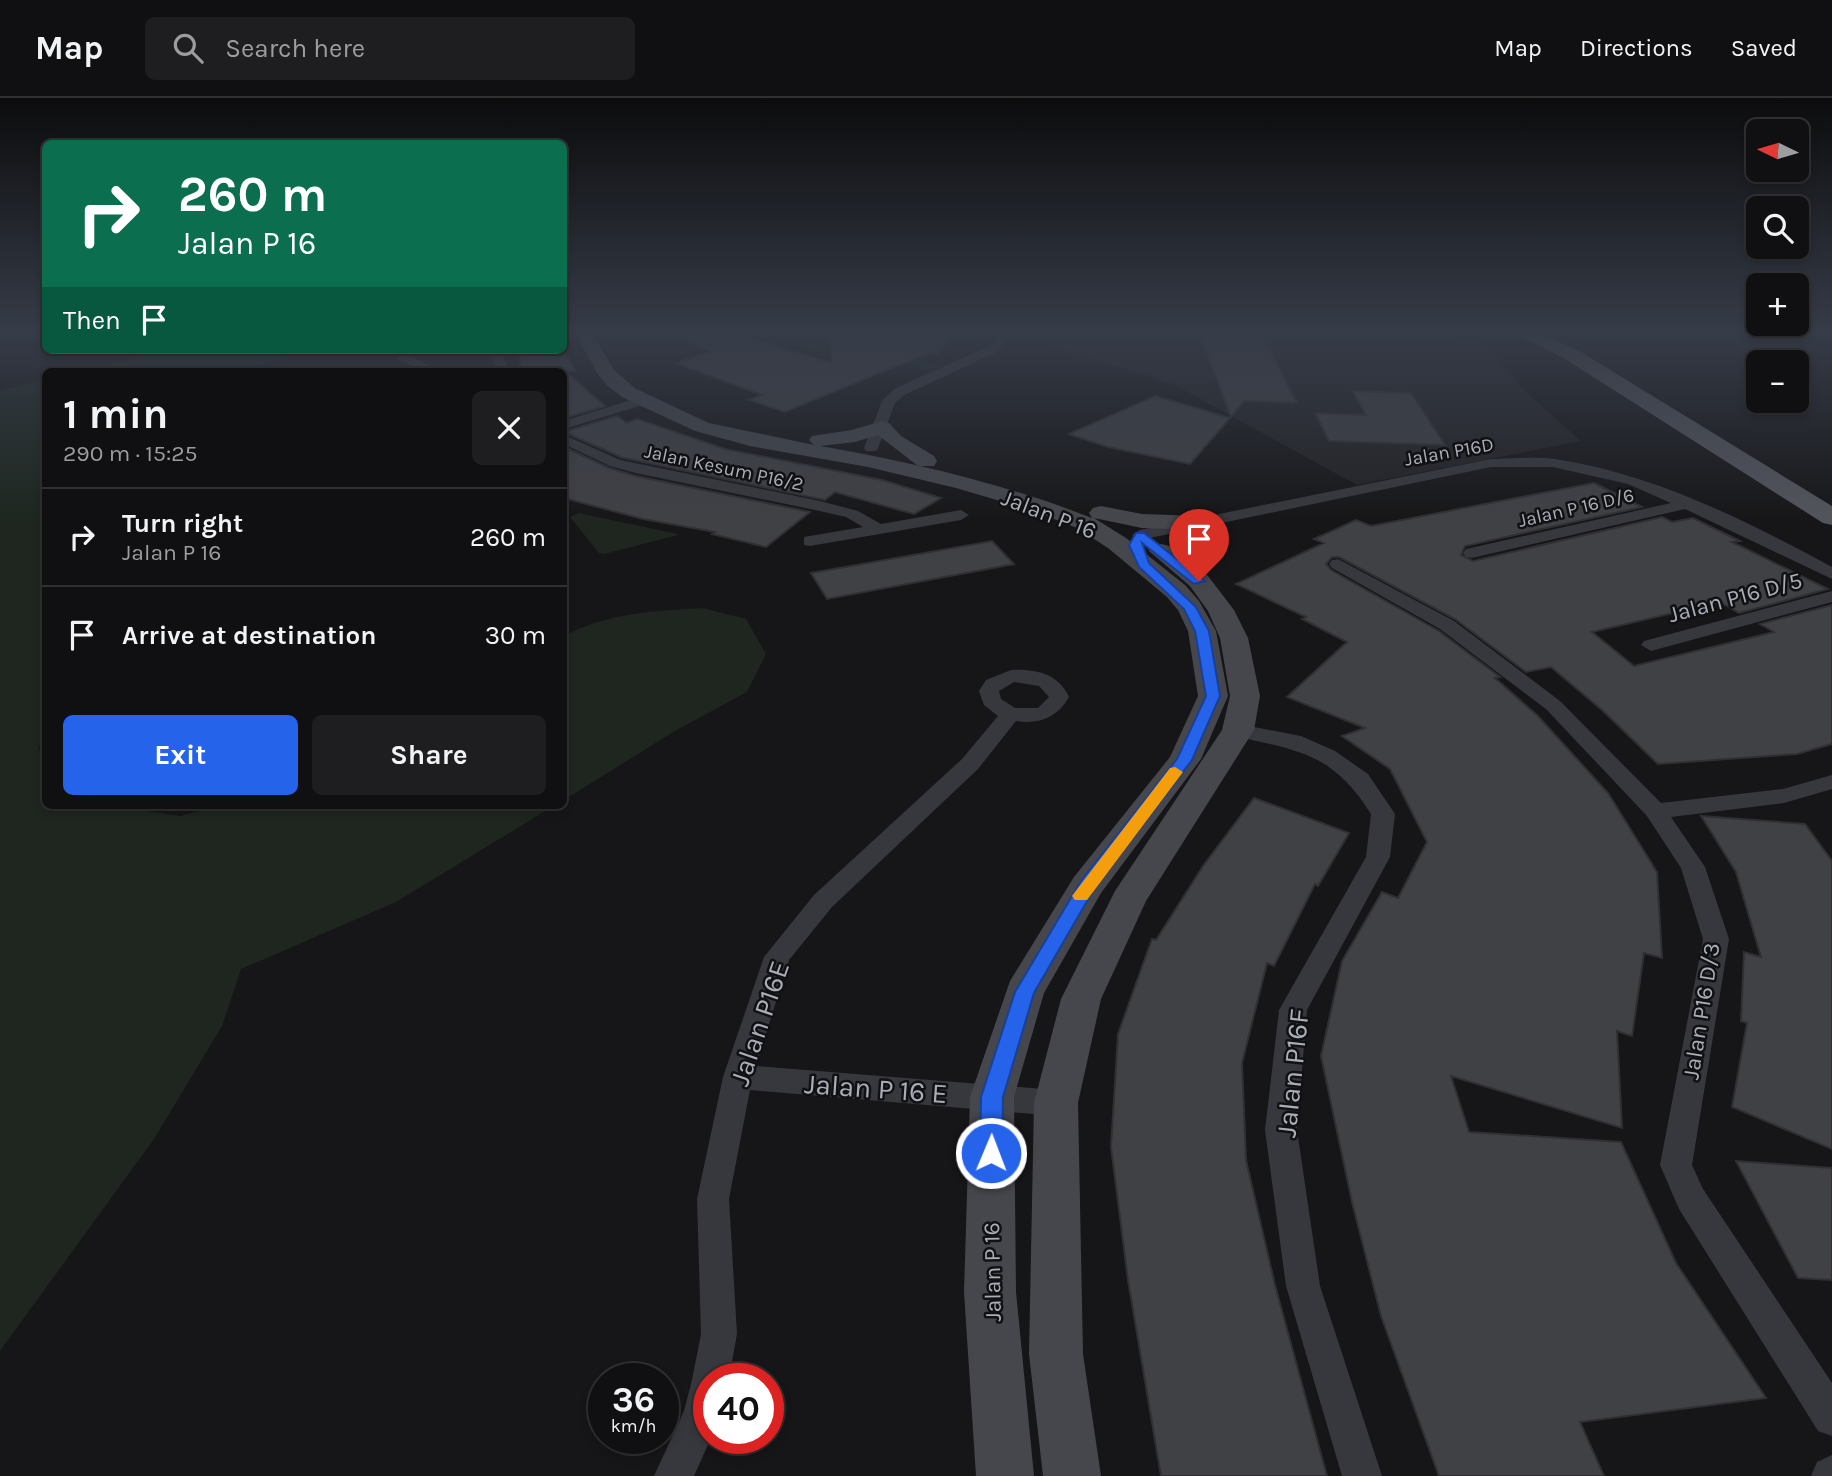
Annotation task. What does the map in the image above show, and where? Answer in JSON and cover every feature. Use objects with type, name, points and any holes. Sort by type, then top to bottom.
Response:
[{"type":"main road","points":[[1635,394],[1832,517]]},
{"type":"street","name":"Jalan P 16","points":[[632,394],[702,427],[750,440],[868,461],[962,499],[1039,505],[1093,518]]},
{"type":"street","name":"Jalan P 16","points":[[664,394],[769,432],[871,448],[1017,482],[1093,518],[1142,550],[1180,567],[1199,581],[1221,610],[1234,638],[1245,696],[1238,730],[1128,900],[1082,999],[1056,1103],[1056,1354],[1072,1476]]},
{"type":"street","points":[[871,448],[882,427],[889,401],[896,394]]},
{"type":"street","points":[[567,424],[644,400]]},
{"type":"street","points":[[819,440],[855,436],[882,427]]},
{"type":"street","points":[[882,427],[894,440],[926,461]]},
{"type":"street","name":"Jalan Kesum P16/2","points":[[567,440],[628,467],[820,506],[852,514],[878,529]]},
{"type":"street","points":[[750,440],[845,450],[871,448],[962,499]]},
{"type":"street","name":"Jalan P16D","points":[[1142,550],[1197,523],[1491,463],[1553,463],[1633,480],[1690,503],[1832,574]]},
{"type":"street","points":[[810,541],[878,529],[962,499]]},
{"type":"street","name":"Jalan P 16 D/6","points":[[1472,552],[1690,503]]},
{"type":"street","points":[[1093,518],[1197,523]]},
{"type":"street","points":[[1180,567],[1180,549],[1185,535],[1197,523]]},
{"type":"street","name":"Jalan P 16","points":[[1005,1476],[990,1292],[992,1097],[1024,992],[1087,886],[1185,760],[1213,696],[1202,631],[1190,607],[1142,550]]},
{"type":"street","name":"Jalan P16 D/3","points":[[1338,564],[1447,625],[1553,705],[1656,811],[1693,867],[1716,939],[1676,1165],[1691,1199],[1832,1416]]},
{"type":"street","name":"Jalan P16 D/5","points":[[1651,645],[1832,596]]},
{"type":"street","name":"Jalan P16E","points":[[713,1363],[719,1334],[713,1199],[738,1077],[777,957],[824,901],[971,764],[1011,714]]},
{"type":"street","name":"Jalan P16F","points":[[1238,730],[1293,741],[1327,756],[1360,779],[1382,814],[1378,857],[1293,1010],[1281,1130],[1303,1286],[1362,1476]]},
{"type":"street","points":[[1656,811],[1784,796],[1832,782]]},
{"type":"street","name":"Jalan P 16 E","points":[[738,1077],[1056,1103]]},
{"type":"street","name":"Jalan P16E","points":[[674,1476],[693,1434]]},
{"type":"shaded area","points":[[0,394],[42,394],[42,741],[39,746],[42,760],[42,809],[134,809],[180,816],[207,809],[548,809],[396,902],[241,969],[222,1026],[154,1139],[0,1351]]},
{"type":"shaded area","points":[[1192,394],[1528,394],[1581,441],[1357,485]]},
{"type":"shaded area","points":[[579,513],[678,535],[599,553],[570,517]]},
{"type":"shaded area","points":[[702,608],[746,619],[766,654],[747,692],[675,731],[567,798],[567,634],[597,622],[649,612]]},
{"type":"building","points":[[567,394],[592,394],[605,406],[567,417]]},
{"type":"building","points":[[828,394],[785,412],[749,400],[762,395]]},
{"type":"building","points":[[1222,394],[1293,394],[1297,403],[1244,401],[1231,417]]},
{"type":"building","points":[[1354,394],[1412,394],[1445,445],[1329,441],[1315,413],[1366,415]]},
{"type":"building","points":[[1155,396],[1230,418],[1190,464],[1108,447],[1069,434]]},
{"type":"building","points":[[617,416],[627,423],[637,419],[725,449],[882,480],[941,498],[914,514],[835,492],[825,500],[621,457],[567,431]]},
{"type":"building","points":[[567,448],[609,468],[635,476],[810,512],[766,547],[712,534],[715,532],[643,519],[567,499]]},
{"type":"building","points":[[1594,483],[1642,507],[1465,546],[1461,555],[1473,561],[1662,517],[1672,522],[1693,518],[1740,541],[1732,542],[1828,589],[1739,613],[1720,602],[1592,632],[1634,666],[1774,632],[1760,624],[1832,605],[1832,744],[1797,754],[1658,764],[1602,710],[1551,667],[1526,672],[1455,619],[1339,557],[1332,557],[1326,564],[1331,570],[1439,631],[1500,677],[1495,678],[1538,716],[1608,793],[1657,872],[1662,958],[1644,953],[1632,1036],[1617,1031],[1622,1128],[1451,1076],[1469,1132],[1621,1142],[1676,1263],[1766,1398],[1580,1422],[1604,1476],[1439,1476],[1381,1316],[1352,1202],[1321,1056],[1342,961],[1382,892],[1398,898],[1427,842],[1390,769],[1342,736],[1365,728],[1287,697],[1347,642],[1302,619],[1306,617],[1236,584],[1324,543],[1314,539],[1356,520],[1371,526]]},
{"type":"building","points":[[992,541],[1014,564],[827,599],[811,573]]},
{"type":"building","points":[[1254,798],[1349,833],[1318,886],[1315,884],[1274,966],[1267,963],[1242,1063],[1246,1160],[1275,1285],[1327,1476],[1161,1476],[1128,1280],[1111,1147],[1118,1034],[1152,939],[1156,940],[1203,866]]},
{"type":"building","points":[[1701,816],[1805,824],[1832,861],[1832,1149],[1732,1107],[1747,1023],[1741,1021],[1744,952],[1761,957],[1736,872]]},
{"type":"building","points":[[1736,1161],[1832,1168],[1832,1280],[1798,1278]]},
{"type":"slow traffic","points":[[1081,896],[1175,772]]},
{"type":"route","points":[[991,1153],[992,1097],[1024,992],[1087,886],[1185,760],[1213,696],[1202,631],[1190,607],[1176,591],[1143,565],[1135,545],[1140,535],[1199,581]]}]
